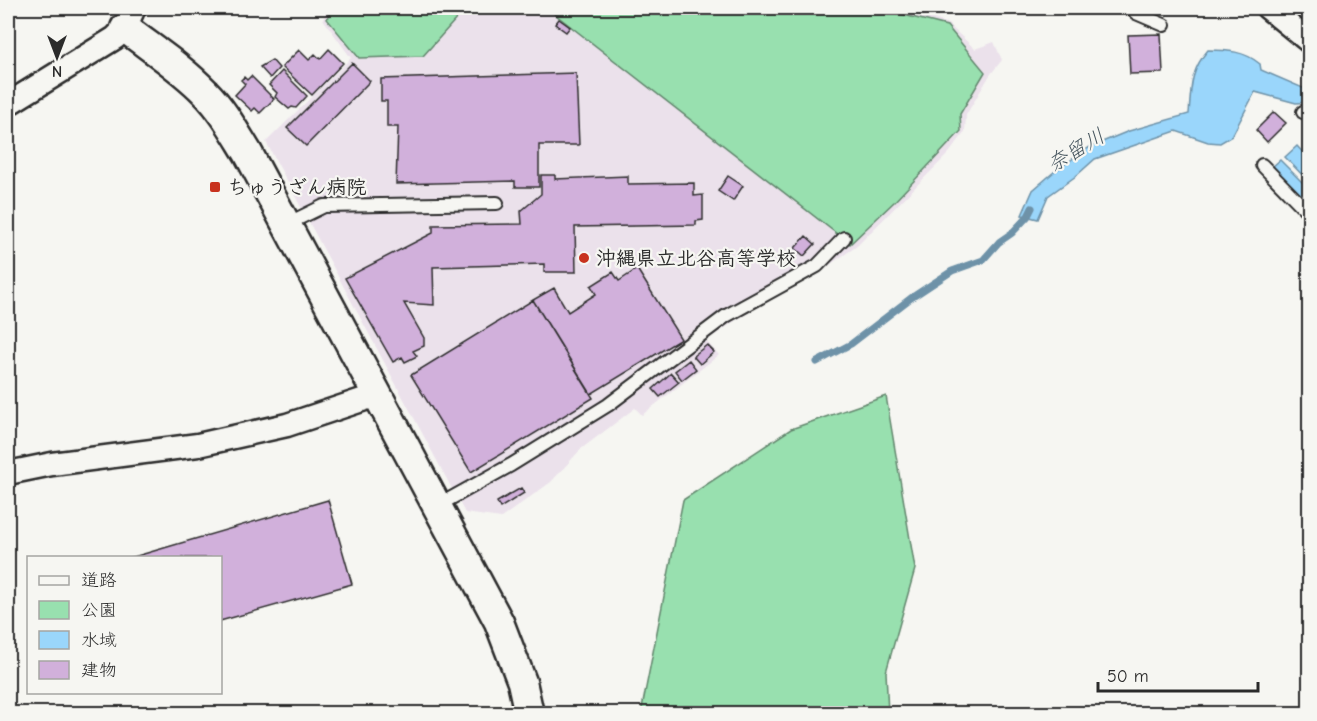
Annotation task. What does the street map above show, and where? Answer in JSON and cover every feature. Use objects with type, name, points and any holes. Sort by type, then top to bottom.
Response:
[{"type":"street","points":[[1268,8],[1310,42]]},
{"type":"street","points":[[8,104],[115,38],[129,18],[212,99],[248,153],[287,224],[499,622],[519,672],[529,714]]},
{"type":"street","points":[[8,473],[52,464],[198,445],[287,425],[377,394]]},
{"type":"lane","points":[[1132,8],[1136,13],[1164,25]]},
{"type":"lane","points":[[1262,165],[1310,214]]},
{"type":"lane","points":[[287,224],[324,206],[497,203]]},
{"type":"lane","points":[[437,506],[511,465],[608,405],[726,316],[817,266],[843,238]]},
{"type":"shaded area","name":"沖縄県立北谷高等学校","points":[[328,8],[896,8],[947,23],[975,49],[994,42],[1002,60],[990,75],[966,115],[965,132],[949,153],[857,246],[706,341],[719,355],[642,415],[635,408],[581,449],[551,482],[501,518],[465,513],[266,142],[351,58],[323,19]]},
{"type":"green space","points":[[332,8],[466,8],[423,56],[359,58],[327,19]]},
{"type":"green space","points":[[547,8],[891,8],[896,13],[947,26],[985,72],[960,114],[961,131],[894,202],[850,244]]},
{"type":"green space","points":[[886,396],[915,569],[886,672],[888,713],[641,713],[683,500],[791,429]]},
{"type":"water","points":[[1208,50],[1242,54],[1260,64],[1261,70],[1305,89],[1309,86],[1309,102],[1296,103],[1255,92],[1232,136],[1220,143],[1208,142],[1176,131],[1095,159],[1048,196],[1038,219],[1022,215],[1033,190],[1055,171],[1090,147],[1129,131],[1189,114],[1195,73]]},
{"type":"water","points":[[1297,146],[1309,159],[1309,182],[1285,157]]},
{"type":"water","points":[[1280,160],[1309,189],[1309,204],[1272,167]]},
{"type":"building","points":[[559,19],[570,27],[566,32],[555,24]]},
{"type":"building","points":[[1161,34],[1163,73],[1130,74],[1128,35]]},
{"type":"building","points":[[329,49],[343,63],[312,95],[282,67],[299,50],[309,60],[315,54],[320,59]]},
{"type":"building","points":[[272,60],[279,68],[270,78],[260,67]]},
{"type":"building","points":[[352,63],[370,81],[306,146],[287,128]]},
{"type":"building","points":[[282,71],[307,96],[296,108],[289,109],[275,97],[277,93],[269,85]]},
{"type":"building","points":[[576,73],[579,145],[539,145],[539,187],[515,187],[515,181],[396,184],[398,127],[387,127],[387,101],[381,101],[381,79]]},
{"type":"building","points":[[251,76],[274,99],[260,113],[255,108],[252,111],[235,95],[245,84],[241,80],[244,77],[247,80]]},
{"type":"building","points":[[1274,112],[1286,123],[1267,142],[1256,130]]},
{"type":"building","points":[[541,175],[555,175],[555,179],[628,176],[628,184],[694,183],[694,196],[703,195],[703,220],[696,221],[696,225],[575,227],[576,272],[544,272],[544,264],[433,267],[434,305],[404,303],[424,338],[424,346],[413,351],[417,356],[405,362],[402,357],[393,362],[345,278],[433,233],[433,225],[522,224],[521,211],[541,194]]},
{"type":"building","points":[[728,176],[743,186],[733,201],[718,191]]},
{"type":"building","points":[[806,236],[815,244],[804,256],[795,248]]},
{"type":"building","points":[[637,269],[681,339],[591,394],[533,300],[554,288],[568,312],[596,294],[591,286],[613,272],[619,281]]},
{"type":"building","points":[[533,300],[593,398],[471,472],[411,375]]},
{"type":"building","points":[[707,345],[714,352],[700,364],[693,356]]},
{"type":"building","points":[[689,360],[696,369],[682,380],[675,371]]},
{"type":"building","points":[[671,373],[679,382],[660,397],[653,389]]},
{"type":"building","points":[[521,488],[524,493],[500,508],[497,502]]},
{"type":"building","points":[[328,500],[352,584],[222,620],[222,556],[137,556]]},
{"type":"waterway","name":"奈留川","points":[[817,362],[851,344],[911,298],[952,271],[983,260],[999,242],[1012,233],[1028,216],[1032,208]]},
{"type":"place","name":"ちゅうざん病院","points":[[215,187]]},
{"type":"place","name":"沖縄県立北谷高等学校","points":[[584,258]]}]
